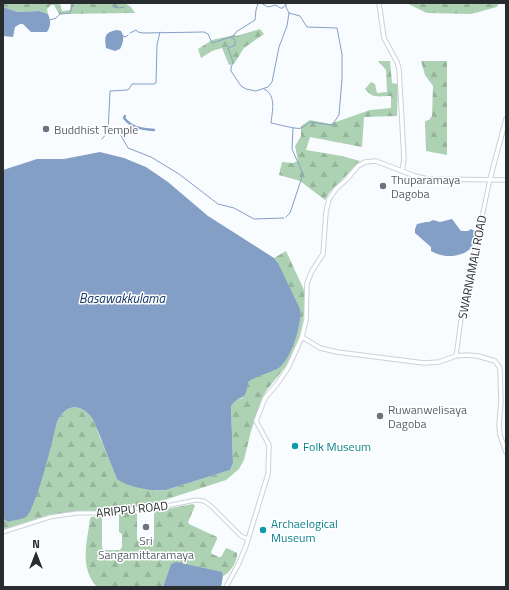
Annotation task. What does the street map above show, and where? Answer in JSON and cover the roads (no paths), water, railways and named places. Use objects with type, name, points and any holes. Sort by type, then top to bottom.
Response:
[{"type":"main road","points":[[379,3],[384,38],[400,69],[404,159],[402,171]]},
{"type":"main road","points":[[490,179],[506,119]]},
{"type":"main road","points":[[226,587],[239,563],[248,539],[264,488],[269,463],[268,443],[256,421],[265,398],[288,368],[302,337],[306,320],[307,283],[312,271],[323,254],[326,208],[330,196],[349,178],[358,166],[365,162],[376,161],[428,179],[506,180]]},
{"type":"main road","points":[[302,337],[320,348],[337,352],[424,363],[439,362],[456,356],[472,355],[495,361],[499,366],[500,435],[506,452]]},
{"type":"street","name":"SWARNAMALI ROAD","points":[[456,356],[462,312],[490,179]]},
{"type":"street","name":"ARIPPU ROAD","points":[[3,532],[50,517],[77,513],[98,513],[166,506],[196,500],[204,501],[208,504],[217,511],[241,536],[248,539]]},
{"type":"water","points":[[3,7],[18,12],[39,11],[48,14],[50,23],[47,32],[31,32],[23,24],[20,24],[15,27],[13,37],[3,36]]},
{"type":"water","points":[[117,30],[121,31],[123,36],[123,42],[120,49],[115,51],[106,48],[106,35]]},
{"type":"water","name":"Basawakkulama","points":[[100,152],[124,158],[146,167],[168,182],[208,216],[274,258],[278,263],[300,309],[299,324],[291,350],[282,365],[277,369],[248,382],[244,396],[234,402],[231,406],[233,463],[230,470],[166,490],[147,490],[134,487],[117,479],[92,418],[83,409],[73,407],[64,412],[57,422],[44,473],[30,512],[24,518],[8,522],[4,519],[3,514],[3,170],[37,159],[64,159]]},
{"type":"water","points":[[452,219],[461,231],[468,231],[471,229],[475,231],[474,241],[470,249],[461,254],[446,256],[435,253],[431,251],[431,247],[415,233],[417,224],[433,220],[440,222]]},
{"type":"water","points":[[176,562],[222,572],[223,576],[221,587],[163,587],[171,564]]},
{"type":"waterway","points":[[50,20],[56,18],[60,14],[70,13],[73,3]]},
{"type":"waterway","points":[[115,3],[114,7],[124,7]]},
{"type":"waterway","points":[[258,3],[255,20],[231,37],[235,40],[235,45],[228,48],[233,62],[231,71],[241,86],[246,89],[256,91],[268,87],[272,82],[279,47],[287,26],[289,13]]},
{"type":"waterway","points":[[261,3],[268,7],[276,5],[280,8],[283,8],[286,4]]},
{"type":"waterway","points":[[264,89],[271,95],[272,99],[273,109],[271,123],[292,128],[303,127],[310,122],[332,125],[339,115],[342,79],[342,54],[337,28],[307,27],[300,16],[289,13],[286,3]]},
{"type":"waterway","points":[[130,33],[136,30],[143,33],[204,32],[208,34],[212,43],[231,37]]},
{"type":"waterway","points":[[102,139],[108,132],[110,91],[127,90],[132,84],[156,83],[157,45],[160,32]]},
{"type":"waterway","points":[[123,36],[126,37],[128,35]]},
{"type":"waterway","points":[[125,116],[124,118],[134,126],[154,130]]},
{"type":"waterway","points":[[286,217],[290,213],[303,174],[292,149],[293,128]]},
{"type":"waterway","points":[[108,132],[120,134],[128,148],[151,157],[179,174],[218,204],[234,208],[254,219],[284,218]]},
{"type":"place","name":"Buddhist Temple","points":[[46,129]]},
{"type":"place","name":"Thuparamaya Dagoba","points":[[383,186]]},
{"type":"place","name":"Ruwanwelisaya Dagoba","points":[[380,416]]},
{"type":"place","name":"Folk Museum","points":[[295,446]]},
{"type":"place","name":"Sri Sangamittaramaya","points":[[146,527]]},
{"type":"place","name":"Archaelogical Museum","points":[[263,530]]}]
